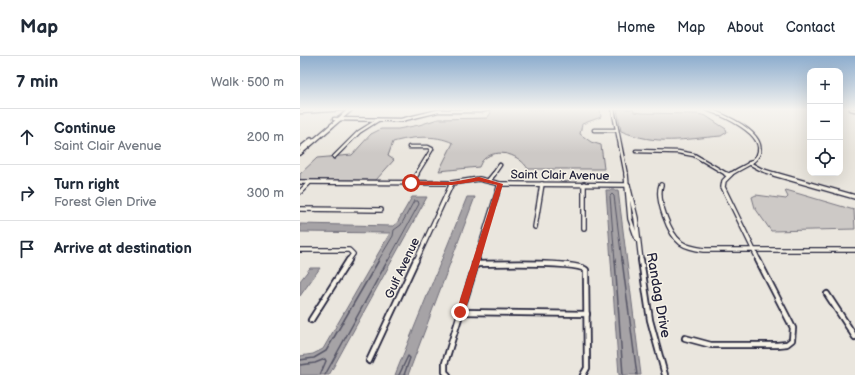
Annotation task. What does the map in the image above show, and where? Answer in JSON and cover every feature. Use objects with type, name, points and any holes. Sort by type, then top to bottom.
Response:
[{"type":"street","points":[[300,149],[330,124]]},
{"type":"street","points":[[300,153],[316,140],[331,124]]},
{"type":"street","points":[[334,157],[359,132],[372,124]]},
{"type":"street","name":"Randag Drive","points":[[616,124],[636,218],[638,242],[651,326],[665,375]]},
{"type":"street","points":[[685,338],[711,345],[777,345],[787,344],[792,340],[792,328],[724,192],[723,182],[729,175],[749,164],[759,152],[758,142],[739,124]]},
{"type":"street","points":[[594,130],[617,130]]},
{"type":"street","points":[[311,140],[316,140]]},
{"type":"street","points":[[409,147],[428,147],[432,149],[411,183]]},
{"type":"street","points":[[636,152],[678,152],[694,155],[729,175]]},
{"type":"street","points":[[749,164],[762,170],[855,197]]},
{"type":"street","points":[[489,180],[500,165]]},
{"type":"street","name":"Saint Clair Avenue","points":[[300,182],[452,183],[471,179],[489,180],[500,184],[628,185]]},
{"type":"street","points":[[300,192],[310,182]]},
{"type":"street","name":"Gulf Avenue","points":[[369,361],[452,183]]},
{"type":"street","points":[[446,374],[445,363],[500,184]]},
{"type":"street","points":[[535,227],[542,184]]},
{"type":"street","points":[[584,184],[584,228]]},
{"type":"street","name":"Randag Drive","points":[[628,185],[628,213],[638,242]]},
{"type":"street","points":[[661,186],[660,196],[669,229],[678,241],[698,250],[855,250]]},
{"type":"street","points":[[300,209],[381,210]]},
{"type":"street","points":[[300,250],[352,252],[352,257],[311,320]]},
{"type":"street","points":[[475,264],[567,265],[584,267],[586,270],[587,314],[584,374]]},
{"type":"street","points":[[827,294],[855,337]]},
{"type":"street","points":[[460,312],[587,314]]},
{"type":"shaded area","points":[[582,124],[580,134],[591,142],[601,145],[604,169],[528,169],[520,160],[508,154],[502,153],[490,155],[483,160],[479,167],[439,171],[453,143],[439,138],[423,137],[393,142],[388,156],[394,160],[376,180],[300,180],[300,174],[317,158],[352,155],[371,134],[381,129],[398,129],[419,125]]},
{"type":"shaded area","points":[[620,124],[718,124],[726,129],[727,132],[721,136],[683,140],[659,140],[634,136],[621,131]]},
{"type":"shaded area","points":[[786,190],[854,210],[855,229],[771,231],[755,208],[752,197],[756,195],[786,199],[788,197],[785,191]]},
{"type":"water","points":[[606,190],[618,190],[641,375],[619,375]]},
{"type":"water","points":[[412,197],[427,197],[329,375],[300,375],[300,356],[313,354],[323,349],[390,233],[300,232],[300,224],[393,226],[397,223]]},
{"type":"water","points":[[467,197],[475,197],[408,375],[395,375]]},
{"type":"water","points":[[310,268],[320,268],[300,296],[300,281]]},
{"type":"route","points":[[411,183],[452,183],[479,179],[500,184],[460,312]]}]
